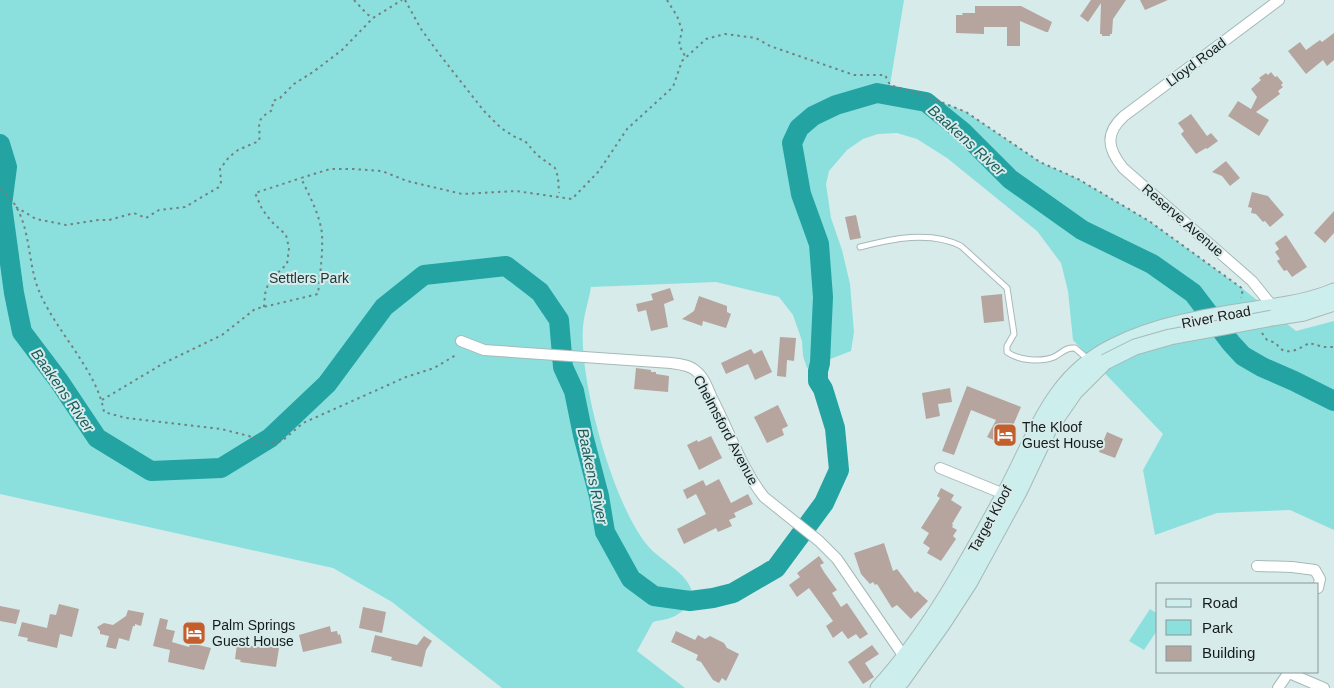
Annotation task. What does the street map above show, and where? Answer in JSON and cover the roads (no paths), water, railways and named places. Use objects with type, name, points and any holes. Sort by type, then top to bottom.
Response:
[{"type":"main road","name":"River Road","points":[[1099,358],[1170,337],[1272,311],[1334,291]]},
{"type":"main road","name":"River Road","points":[[1099,358],[1147,332],[1179,324],[1250,311],[1304,313],[1334,303]]},
{"type":"main road","name":"Target Kloof","points":[[902,686],[908,662],[1004,494],[1041,418],[1067,382],[1099,358]]},
{"type":"main road","name":"Target Kloof","points":[[878,688],[908,662],[942,625],[977,571],[1019,492],[1048,431],[1099,358]]},
{"type":"street","name":"Lloyd Road","points":[[1113,125],[1279,0]]},
{"type":"street","name":"Reserve Avenue","points":[[1113,125],[1111,145],[1114,156],[1123,168],[1252,281],[1272,311]]},
{"type":"street","name":"Chelmsford Avenue","points":[[461,341],[484,350],[678,364],[690,367],[696,371],[711,396],[758,490],[764,497],[819,541],[837,559],[908,662]]},
{"type":"street","points":[[940,468],[1004,494]]},
{"type":"street","points":[[1256,566],[1292,566],[1315,570],[1320,579],[1319,584]]},
{"type":"street","points":[[1278,688],[1288,673]]},
{"type":"street","points":[[1291,673],[1324,688]]},
{"type":"lane","points":[[860,247],[892,239],[938,238],[955,243],[975,258],[1007,288],[1014,334],[1007,346],[1007,352],[1024,358],[1045,360],[1054,357],[1067,348],[1075,348],[1099,358]]},
{"type":"waterway","name":"Baakens River","points":[[0,144],[7,167],[2,205],[14,293],[22,332],[59,381],[97,438],[151,471],[221,468],[270,438],[327,384],[384,307],[424,275],[506,266],[540,292],[559,320],[563,367],[574,391],[599,496],[605,532],[631,579],[654,596],[690,601],[713,598],[733,593],[776,568],[824,503],[839,470],[835,428],[823,389],[818,381],[823,297],[819,244],[801,194],[792,143],[799,128],[813,116],[836,105],[877,93],[926,102],[963,132],[1010,179],[1082,230],[1152,264],[1193,293],[1243,356],[1334,401]]},
{"type":"place","name":"The Kloof Guest House","points":[[1005,435]]},
{"type":"place","name":"Palm Springs Guest House","points":[[194,633]]},
{"type":"park label","name":"Settlers Park","points":[[309,278]]}]
